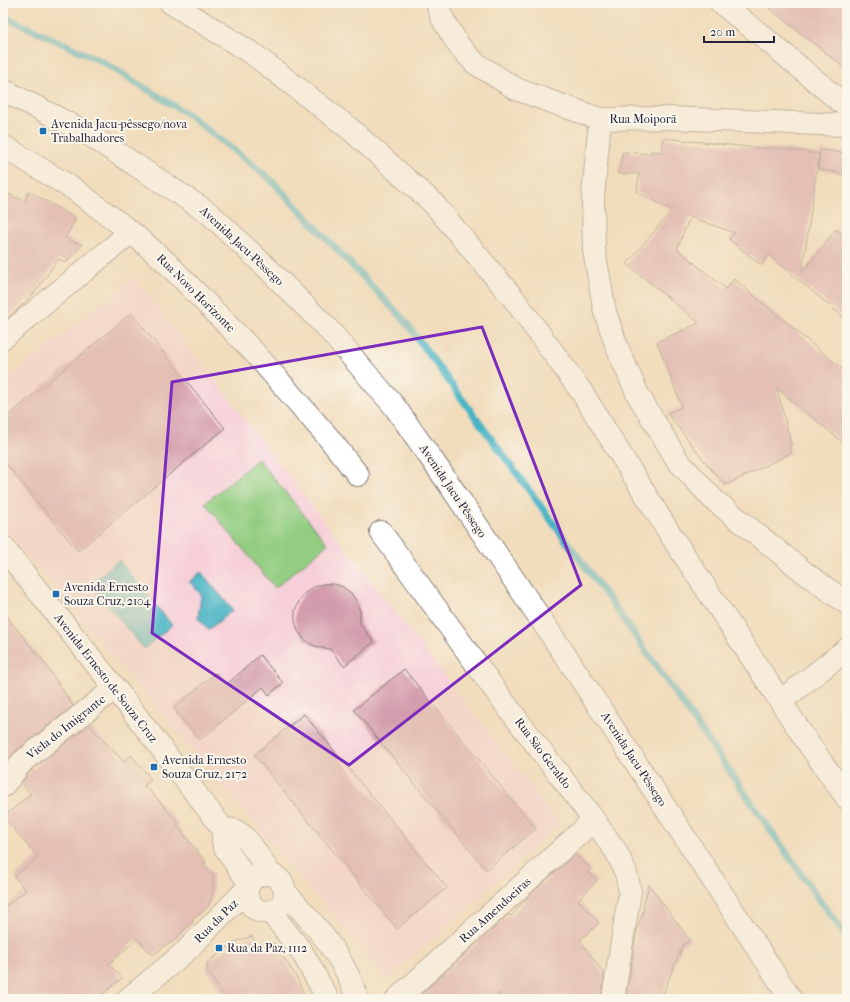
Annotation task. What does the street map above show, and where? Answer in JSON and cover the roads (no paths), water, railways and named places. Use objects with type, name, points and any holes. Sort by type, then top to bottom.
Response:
[{"type":"main road","points":[[171,3],[253,54],[350,128],[433,203],[514,299],[581,391],[672,537],[810,746],[847,798]]},
{"type":"main road","name":"Rua Moiporã","points":[[437,3],[442,18],[459,46],[475,63],[516,89],[600,119],[667,118],[847,125]]},
{"type":"main road","points":[[721,3],[768,40],[847,107]]},
{"type":"main road","name":"Avenida Jacu-Pêssego","points":[[3,90],[85,132],[209,213],[328,329],[395,407],[449,484],[570,664],[791,999]]},
{"type":"main road","points":[[600,119],[593,197],[594,250],[605,312],[617,347],[638,395],[678,461],[714,500],[809,576],[847,603]]},
{"type":"main road","name":"Rua Novo Horizonte","points":[[3,146],[75,190],[131,232],[165,261],[252,350],[328,437],[358,474]]},
{"type":"main road","points":[[3,338],[131,232]]},
{"type":"main road","name":"Rua São Geraldo","points":[[381,532],[503,701],[594,820],[617,853],[626,873],[630,892],[612,999]]},
{"type":"main road","name":"Avenida Ernesto de Souza Cruz","points":[[3,547],[224,829]]},
{"type":"main road","points":[[781,701],[847,648]]},
{"type":"main road","name":"Viela do Imigrante","points":[[3,786],[22,762],[115,688]]},
{"type":"main road","name":"Rua Amendoeiras","points":[[397,999],[594,820]]},
{"type":"main road","points":[[270,874],[243,835],[234,830],[224,829],[224,846],[255,898],[302,952],[328,999]]},
{"type":"main road","points":[[255,898],[255,877],[262,874],[270,874],[281,880],[285,892],[318,928],[336,954],[358,999]]},
{"type":"main road","points":[[255,898],[278,907],[283,900],[285,892]]},
{"type":"main road","name":"Rua da Paz","points":[[128,999],[185,952],[255,898]]},
{"type":"water","points":[[119,560],[172,625],[144,649],[90,584]]},
{"type":"water","points":[[201,572],[233,610],[208,630],[198,618],[201,595],[189,582]]},
{"type":"waterway","points":[[3,16],[101,61],[189,115],[269,178],[404,320],[620,614],[818,898],[847,937]]},
{"type":"place","name":"Avenida Jacu-pêssego/nova Trabalhadores","points":[[43,131]]},
{"type":"place","name":"Avenida Ernesto Souza Cruz, 2104","points":[[56,594]]},
{"type":"place","name":"Avenida Ernesto Souza Cruz, 2172","points":[[154,767]]},
{"type":"place","name":"Rua da Paz, 1112","points":[[219,948]]}]
